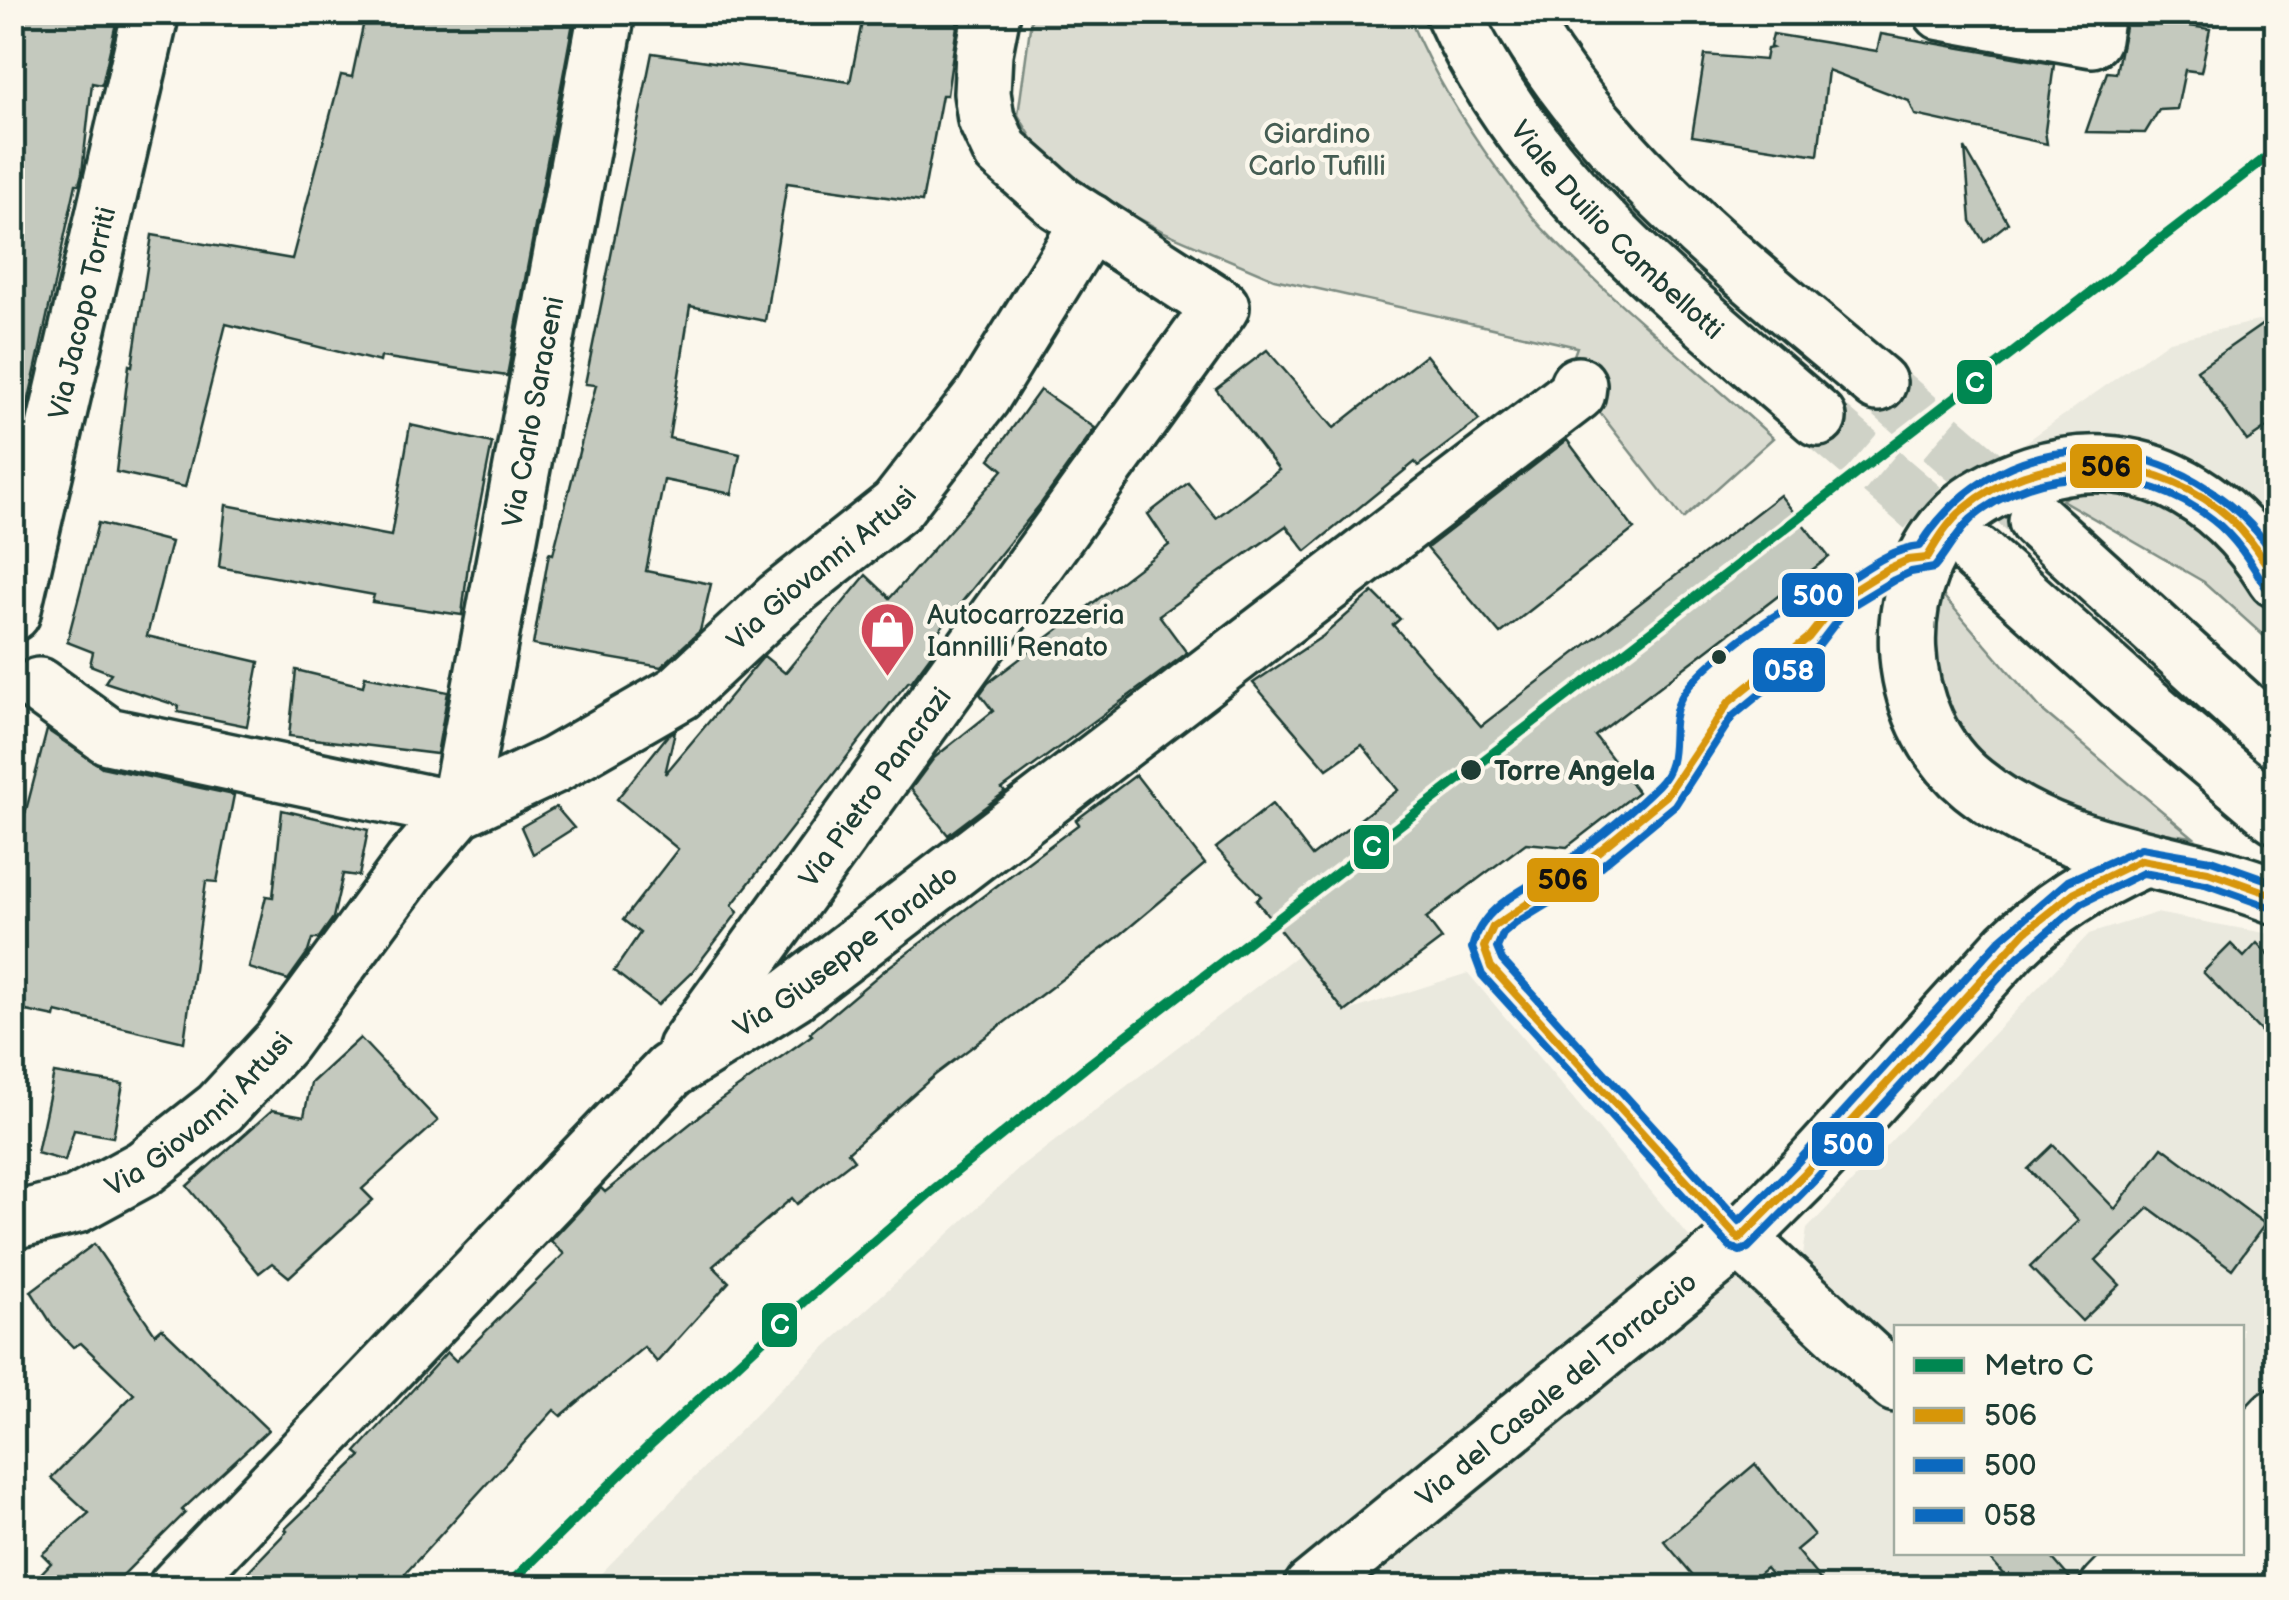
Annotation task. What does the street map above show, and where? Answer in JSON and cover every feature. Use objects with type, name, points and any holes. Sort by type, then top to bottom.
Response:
[{"type":"street","name":"Via Jacopo Torriti","points":[[12,613],[151,12]]},
{"type":"street","name":"Via Carlo Saraceni","points":[[458,810],[607,12]]},
{"type":"street","points":[[992,12],[981,79],[983,106],[995,141],[1030,179],[1090,222]]},
{"type":"street","name":"Viale Duilio Cambellotti","points":[[1453,12],[1474,56],[1504,103],[1577,200],[1644,266],[1818,418]]},
{"type":"street","name":"Viale Duilio Cambellotti","points":[[1517,12],[1568,90],[1644,180],[1878,383]]},
{"type":"street","points":[[1942,12],[2094,26]]},
{"type":"street","name":"Via Giovanni Artusi","points":[[12,1221],[76,1205],[127,1178],[220,1108],[282,1042],[412,864],[458,810],[554,766],[679,692],[780,599],[898,506],[982,396],[1090,222]]},
{"type":"street","name":"Via Pietro Pancrazi","points":[[670,1071],[1221,307],[1090,222]]},
{"type":"street","name":"Via Giuseppe Toraldo","points":[[176,1588],[670,1071],[794,992],[1577,393],[1578,385]]},
{"type":"street","points":[[2276,578],[2240,529],[2198,495],[2159,475],[2096,463],[2056,467],[1992,490],[1962,510],[1942,534],[1927,558],[1912,601],[1907,661],[1924,722],[1948,760],[1982,791],[2036,825],[2084,844],[2208,872],[2276,896]]},
{"type":"street","points":[[2037,521],[2276,739]]},
{"type":"street","points":[[1978,556],[2276,815]]},
{"type":"street","points":[[39,686],[108,736],[458,810]]},
{"type":"street","name":"Via del Casale del Torraccio","points":[[1312,1588],[1739,1239],[1805,1173],[2026,931],[2087,886],[2142,860]]},
{"type":"street","points":[[1739,1239],[1894,1382]]},
{"type":"street","points":[[2244,1451],[2276,1417]]},
{"type":"street","points":[[2244,1510],[2276,1476]]},
{"type":"street","points":[[2226,1588],[2276,1537]]},
{"type":"street","points":[[2108,1588],[2140,1555]]},
{"type":"street","points":[[2168,1588],[2199,1555]]},
{"type":"shaded area","points":[[2276,317],[2276,550],[2100,442],[2019,447],[2169,341]]},
{"type":"shaded area","points":[[2156,913],[2276,935],[2276,1393],[2244,1432],[2244,1325],[1894,1325],[1894,1343],[1802,1261],[1807,1229],[2089,934]]},
{"type":"shaded area","points":[[1299,954],[1345,1012],[1468,973],[1696,1245],[1280,1587],[587,1588],[781,1388],[1021,1167]]},
{"type":"shaded area","points":[[1738,1271],[1894,1412],[1894,1555],[2118,1555],[2088,1588],[1358,1588]]},
{"type":"green space","name":"Giardino Carlo Tufilli","points":[[1032,13],[1407,13],[1452,101],[1536,221],[1601,286],[1773,438],[1683,519],[1568,372],[1577,347],[1274,279],[1164,232],[1077,184],[1039,150],[1018,115]]},
{"type":"green space","points":[[2075,490],[2114,490],[2137,495],[2181,518],[2246,578],[2262,601],[2276,647],[2204,582],[2062,500]]},
{"type":"green space","points":[[1939,591],[2043,711],[2193,837],[2102,825],[1975,761],[1935,695],[1930,615]]},
{"type":"building","points":[[20,12],[70,12],[116,23],[102,85],[92,83],[82,173],[76,184],[22,431],[12,430],[12,41]]},
{"type":"building","points":[[366,12],[575,12],[507,376],[381,357],[380,362],[226,324],[185,487],[116,472],[129,365],[132,366],[152,235],[292,259],[341,75],[352,77]]},
{"type":"building","points":[[864,12],[959,12],[947,95],[942,95],[922,202],[787,183],[765,321],[690,306],[669,438],[740,454],[732,494],[664,480],[646,571],[711,584],[700,631],[661,667],[533,645],[549,553],[553,554],[596,385],[585,384],[652,53],[850,82]]},
{"type":"building","points":[[2127,17],[2210,29],[2201,72],[2185,70],[2177,109],[2159,110],[2145,133],[2086,132],[2107,72],[2116,73]]},
{"type":"building","points":[[1773,34],[1877,51],[1881,34],[2054,64],[2045,131],[2047,144],[1915,115],[1909,101],[1828,70],[1818,155],[1692,136],[1705,55],[1765,60],[1767,49],[1772,48]]},
{"type":"building","points":[[1965,148],[2008,223],[1984,242],[1971,221]]},
{"type":"building","points":[[2276,315],[2276,421],[2247,441],[2197,370]]},
{"type":"building","points":[[1267,350],[1334,428],[1426,355],[1479,420],[1418,466],[1415,462],[1306,551],[1286,526],[1159,615],[1187,653],[1002,789],[1005,792],[948,835],[911,789],[934,758],[993,711],[980,694],[988,683],[1169,545],[1148,514],[1188,483],[1216,518],[1279,470],[1216,389]]},
{"type":"building","points":[[1040,390],[1095,428],[1042,502],[933,638],[939,644],[911,682],[864,735],[732,905],[738,912],[692,972],[658,1005],[614,971],[640,933],[623,920],[678,849],[617,799],[675,731],[665,774],[764,656],[785,673],[866,575],[890,598],[1003,470],[990,459]]},
{"type":"building","points":[[410,425],[492,443],[462,615],[372,602],[374,595],[219,567],[226,505],[391,536]]},
{"type":"building","points":[[1567,440],[1634,529],[1500,634],[1427,548]]},
{"type":"building","name":"Torre Angela","points":[[1780,495],[1829,557],[1595,736],[1638,792],[1567,847],[1526,843],[1426,918],[1442,939],[1345,1012],[1256,900],[1261,896],[1216,848],[1272,804],[1312,856],[1398,790],[1362,745],[1327,769],[1253,683],[1323,636],[1373,592],[1400,619],[1393,625],[1481,726]]},
{"type":"building","points":[[98,523],[171,542],[147,636],[259,662],[247,726],[178,712],[179,706],[105,682],[111,673],[90,665],[93,652],[67,642]]},
{"type":"building","points":[[296,670],[363,686],[365,676],[448,692],[437,754],[289,736]]},
{"type":"building","points":[[47,730],[102,767],[234,795],[217,882],[206,881],[184,1042],[56,1012],[55,1017],[12,1008],[12,864]]},
{"type":"building","points":[[1136,775],[1205,864],[1119,936],[935,1075],[848,1152],[854,1160],[797,1204],[792,1198],[713,1266],[729,1282],[657,1362],[644,1347],[561,1416],[554,1410],[392,1588],[232,1588],[285,1529],[361,1456],[356,1452],[447,1352],[456,1361],[564,1254],[551,1241],[601,1188],[605,1192],[716,1103],[812,1035],[886,969],[1079,824],[1076,820]]},
{"type":"building","points":[[556,807],[574,828],[533,854],[521,827]]},
{"type":"building","points":[[282,810],[368,830],[359,876],[343,874],[333,918],[318,939],[312,939],[308,952],[288,980],[249,968],[266,896],[273,897]]},
{"type":"building","points":[[2257,943],[2276,963],[2276,1047],[2203,972],[2231,944],[2244,957]]},
{"type":"building","points":[[360,1038],[438,1121],[362,1189],[373,1200],[289,1277],[272,1263],[259,1273],[187,1186],[272,1110],[304,1116],[311,1083]]},
{"type":"building","points":[[54,1073],[123,1084],[113,1137],[74,1130],[65,1161],[37,1153]]},
{"type":"building","points":[[2053,1145],[2115,1209],[2162,1147],[2265,1224],[2232,1269],[2149,1208],[2096,1260],[2120,1285],[2082,1321],[2030,1267],[2078,1221],[2028,1169]]},
{"type":"building","points":[[94,1244],[155,1334],[162,1328],[268,1430],[182,1510],[185,1513],[110,1588],[27,1588],[51,1563],[42,1554],[89,1513],[51,1478],[134,1394],[81,1343],[73,1347],[53,1326],[31,1291]]},
{"type":"building","points":[[1755,1464],[1814,1535],[1796,1550],[1827,1588],[1782,1588],[1766,1568],[1742,1588],[1704,1588],[1664,1541]]},
{"type":"building","points":[[1987,1555],[2050,1555],[2078,1588],[2015,1588]]},
{"type":"tunnel","points":[[1878,383],[2031,516]]},
{"type":"tunnel","points":[[1818,418],[1978,555]]},
{"type":"metro line","name":"C","points":[[505,1588],[653,1442],[806,1300],[932,1191],[1087,1066],[2276,150]]},
{"type":"transit line","name":"500","points":[[2272,908],[2205,884],[2143,873],[2082,903],[2019,956],[1814,1181],[1748,1248],[1740,1251],[1730,1247],[1482,975],[1472,948],[1478,932],[1497,907],[1576,855],[1658,785],[1670,765],[1680,700],[1711,664],[1783,611],[1832,589],[1884,557],[1920,546],[1957,502],[2000,472],[2048,455],[2099,452],[2149,461],[2197,482],[2240,514],[2276,557]]},
{"type":"transit line","name":"506","points":[[1927,558],[1953,520],[1993,489],[2024,475],[2057,467],[2091,465],[2158,476],[2189,490],[2235,524],[2276,579]]},
{"type":"transit line","name":"058","points":[[2265,586],[2242,550],[2221,527],[2186,502],[2156,489],[2092,478],[2059,480],[2028,487],[1998,500],[1971,519],[1934,568],[1911,572],[1846,609],[1817,647],[1732,717],[1675,805],[1578,885],[1516,923],[1503,934],[1497,948],[1502,960],[1739,1221],[2001,939],[2068,881],[2141,848],[2211,860],[2276,883]]},
{"type":"transit line","name":"506","points":[[1739,1239],[1491,967],[1484,947],[1493,927],[1570,875],[1666,796],[1729,702],[1808,638],[1838,600],[1888,569],[1908,560],[1927,558]]},
{"type":"transit line","name":"506","points":[[2141,860],[2208,872],[2276,896]]},
{"type":"transit line","name":"506","points":[[1739,1239],[1805,1173],[2026,931],[2075,892],[2141,860]]},
{"type":"place","name":"Autocarrozzeria Iannilli Renato","points":[[888,679]]},
{"type":"place","name":"Torre Angela","points":[[1471,770]]}]
